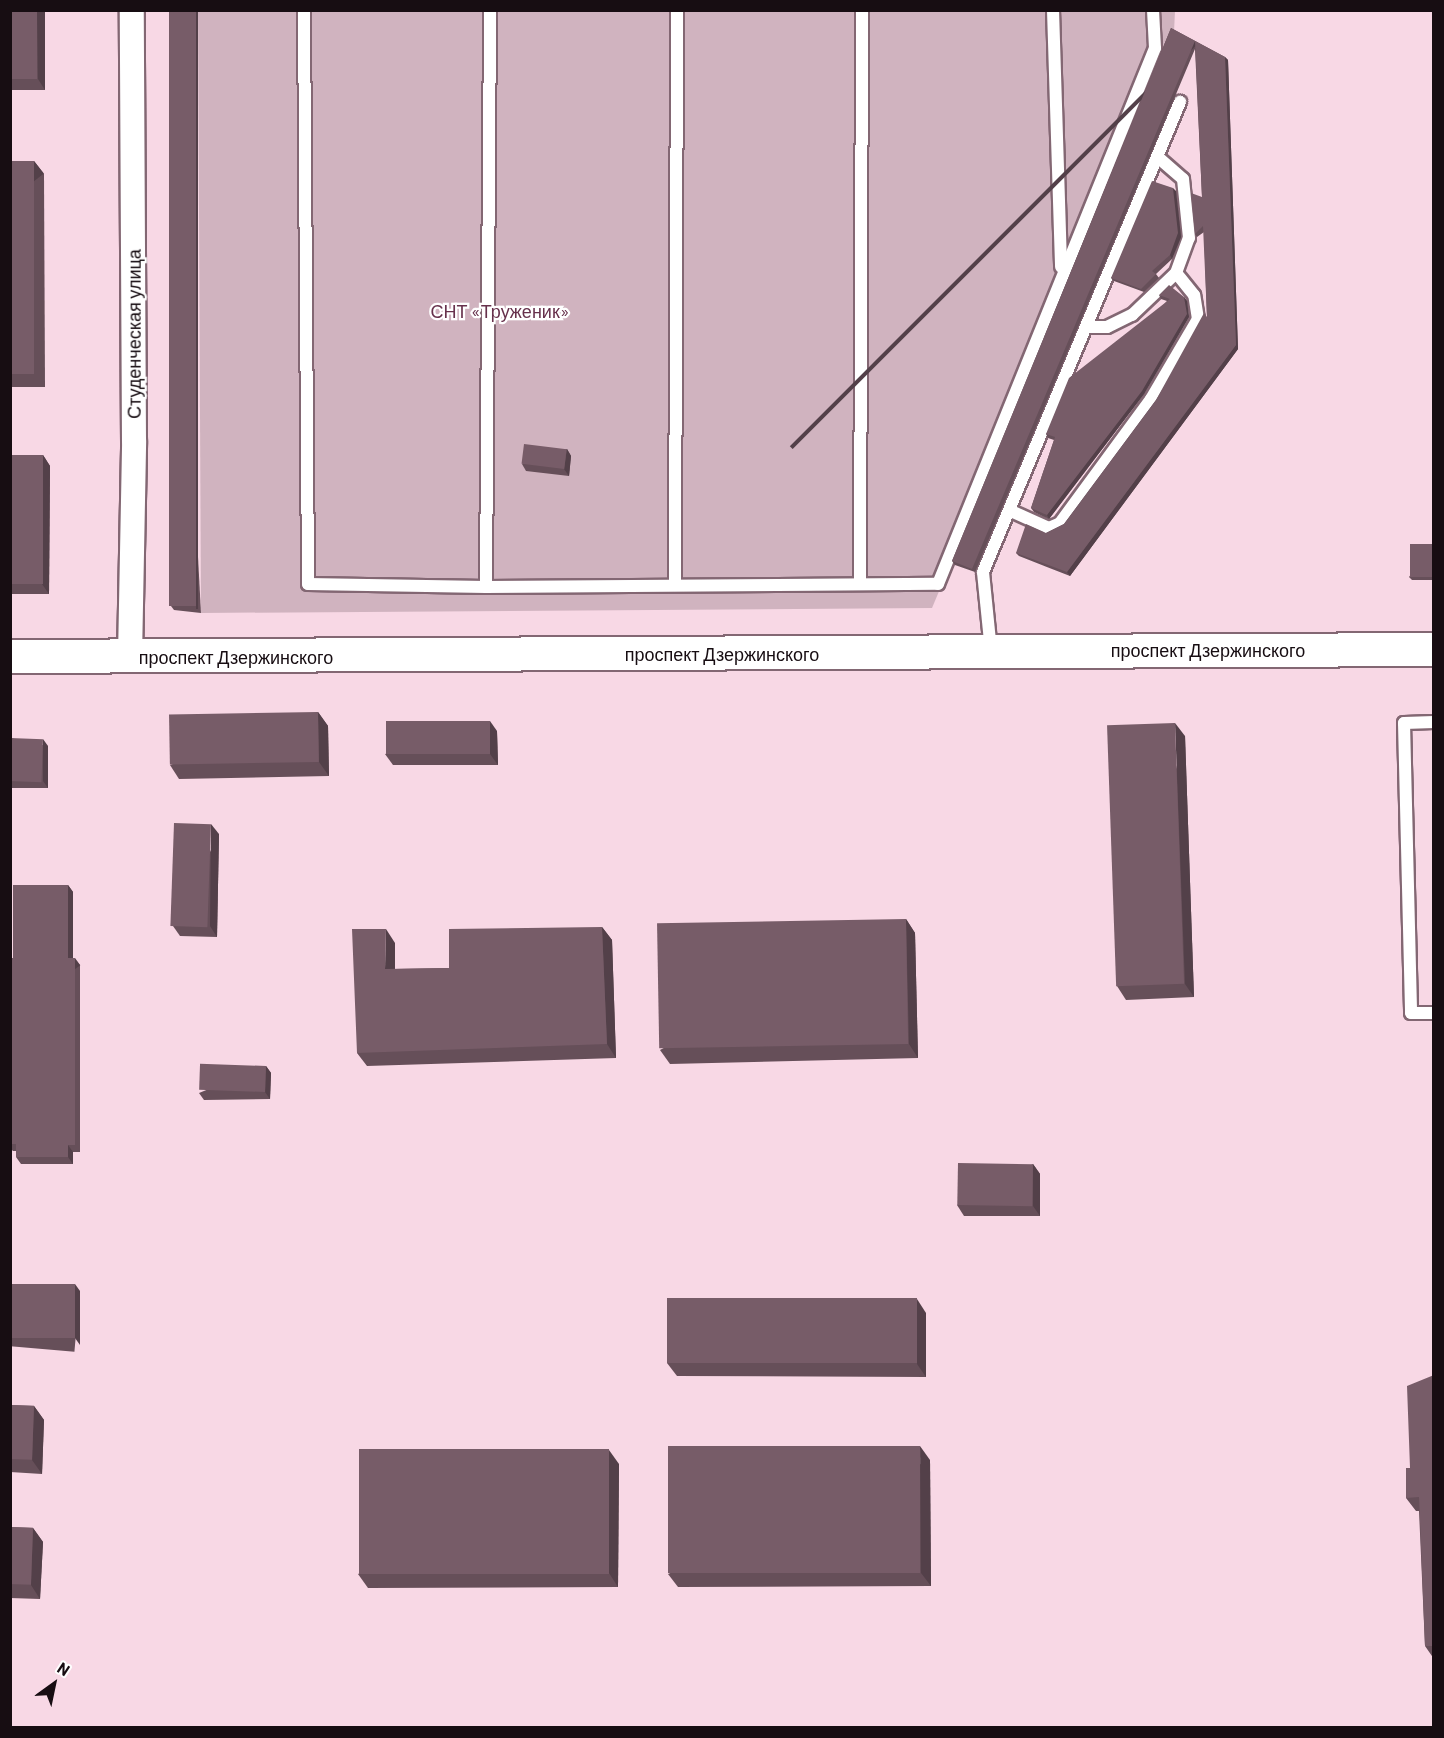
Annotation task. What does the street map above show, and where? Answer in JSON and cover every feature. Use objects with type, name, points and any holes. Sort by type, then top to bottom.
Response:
[{"type":"main road","name":"проспект Дзержинского","points":[[10,656],[1434,649]]},
{"type":"street","name":"Студенческая улица","points":[[130,657],[134,441],[132,10]]},
{"type":"lane","points":[[303,10],[308,584],[486,586],[860,582],[938,584],[1061,272],[1155,48],[1153,10]]},
{"type":"lane","points":[[486,586],[490,10]]},
{"type":"lane","points":[[675,585],[677,10]]},
{"type":"lane","points":[[860,582],[862,10]]},
{"type":"lane","points":[[1053,10],[1061,272]]},
{"type":"lane","points":[[991,652],[983,572],[1011,511],[1180,102]]},
{"type":"lane","points":[[1087,327],[1107,327],[1132,315],[1176,273],[1188,238],[1183,179],[1158,157]]},
{"type":"lane","points":[[1011,511],[1049,528],[1060,523],[1151,399],[1198,320],[1194,295],[1176,273]]},
{"type":"lane","points":[[1434,722],[1404,723],[1411,1013],[1434,1013]]},
{"type":"green space","name":"СНТ «Труженик»","points":[[198,11],[1175,11],[1174,32],[932,608],[201,613]]},
{"type":"building","points":[[10,10],[37,10],[37,79],[10,79]]},
{"type":"building","points":[[169,10],[196,10],[196,606],[169,606]]},
{"type":"building","points":[[1171,28],[1225,57],[1236,345],[1067,572],[1016,553],[1026,524],[1046,533],[1064,524],[1156,400],[1204,313],[1207,317],[1203,226],[1195,234],[1191,193],[1202,197],[1195,41],[972,569],[952,561]]},
{"type":"building","points":[[10,161],[34,161],[34,374],[10,374]]},
{"type":"building","points":[[1152,181],[1173,188],[1178,233],[1170,255],[1152,271],[1156,274],[1141,289],[1111,278]]},
{"type":"building","points":[[1169,285],[1184,297],[1187,314],[1142,391],[1047,515],[1031,508],[1055,437],[1046,434],[1069,378],[1170,299],[1159,295]]},
{"type":"building","points":[[524,444],[567,449],[564,469],[522,464]]},
{"type":"building","points":[[10,455],[43,455],[43,584],[10,584]]},
{"type":"building","points":[[1410,544],[1434,544],[1434,577],[1410,577]]},
{"type":"building","points":[[318,712],[319,762],[170,765],[169,715]]},
{"type":"building","points":[[386,721],[490,721],[490,754],[386,754]]},
{"type":"building","points":[[1175,723],[1184,984],[1116,986],[1107,725]]},
{"type":"building","points":[[10,738],[43,739],[41,782],[10,781]]},
{"type":"building","points":[[174,823],[211,824],[207,927],[170,926]]},
{"type":"building","points":[[13,885],[68,885],[68,958],[75,958],[75,1145],[68,1145],[68,1157],[16,1157],[16,1144],[10,1144],[10,958],[13,958]]},
{"type":"building","points":[[906,919],[908,1044],[659,1048],[657,923]]},
{"type":"building","points":[[602,927],[607,1044],[357,1053],[352,929],[386,929],[385,969],[449,968],[449,929]]},
{"type":"building","points":[[200,1064],[266,1066],[265,1092],[199,1090]]},
{"type":"building","points":[[958,1163],[1033,1164],[1032,1206],[957,1205]]},
{"type":"building","points":[[10,1284],[75,1284],[75,1338],[10,1338]]},
{"type":"building","points":[[667,1298],[917,1298],[917,1363],[667,1363]]},
{"type":"building","points":[[1434,1375],[1434,1646],[1425,1646],[1419,1497],[1406,1498],[1406,1468],[1410,1468],[1407,1386]]},
{"type":"building","points":[[10,1405],[34,1406],[32,1460],[10,1459]]},
{"type":"building","points":[[668,1446],[920,1446],[920,1573],[668,1573]]},
{"type":"building","points":[[359,1449],[609,1449],[609,1574],[359,1574]]},
{"type":"building","points":[[10,1527],[33,1528],[31,1585],[10,1584]]}]
